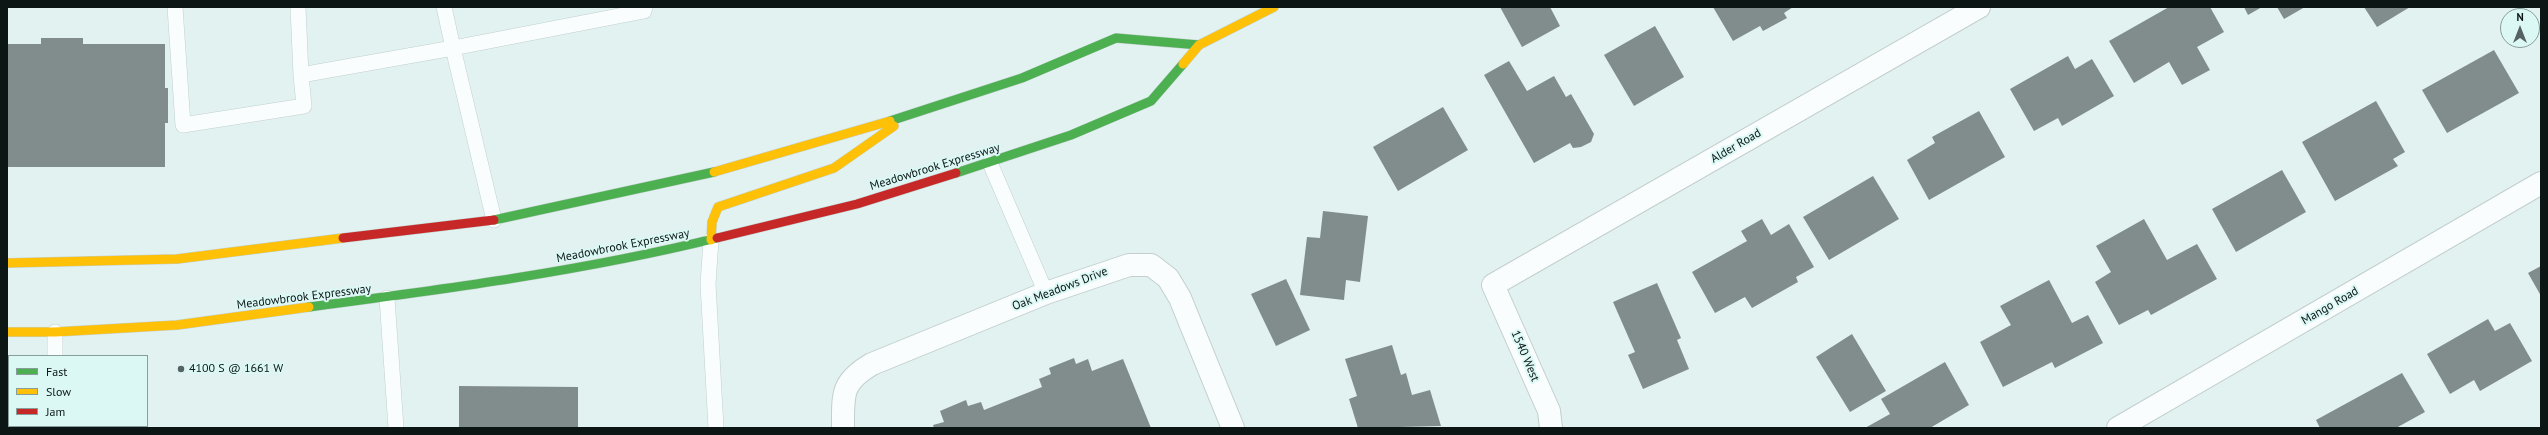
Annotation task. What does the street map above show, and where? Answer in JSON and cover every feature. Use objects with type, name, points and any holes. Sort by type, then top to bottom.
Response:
[{"type":"main road","name":"Meadowbrook Expressway","points":[[7,332],[55,332],[177,326],[506,281],[711,240],[857,204],[990,163],[1071,135],[1151,100],[1199,45],[1274,7]]},
{"type":"main road","points":[[7,263],[177,259],[494,220],[701,176],[908,116],[1022,78],[1116,38],[1199,45]]},
{"type":"main road","points":[[711,240],[712,222],[718,207],[834,168],[908,116]]},
{"type":"street","name":"Alder Road","points":[[1493,285],[1979,7]]},
{"type":"street","name":"Mango Road","points":[[2118,428],[2541,183]]},
{"type":"street","name":"Oak Meadows Drive","points":[[843,428],[843,405],[846,389],[854,375],[872,364],[1046,293],[1129,265],[1151,265],[1168,278],[1180,298],[1233,428]]},
{"type":"street","name":"1540 West","points":[[1493,285],[1549,411],[1551,428]]},
{"type":"lane","points":[[175,7],[183,125],[304,106],[298,7]]},
{"type":"lane","points":[[444,7],[494,220]]},
{"type":"lane","points":[[301,75],[644,12],[645,7]]},
{"type":"lane","points":[[990,163],[1046,293]]},
{"type":"lane","points":[[711,240],[708,284],[716,428]]},
{"type":"lane","points":[[386,298],[396,428]]},
{"type":"lane","points":[[54,355],[55,332]]},
{"type":"building","points":[[1500,7],[1550,7],[1560,26],[1522,47]]},
{"type":"building","points":[[1713,7],[1793,7],[1784,13],[1787,18],[1763,31],[1760,26],[1733,41]]},
{"type":"building","points":[[2169,7],[2210,7],[2224,32],[2197,47],[2210,70],[2182,85],[2169,62],[2134,83],[2109,41]]},
{"type":"building","points":[[2244,7],[2262,7],[2248,15]]},
{"type":"building","points":[[2277,7],[2305,7],[2284,19]]},
{"type":"building","points":[[2364,7],[2410,7],[2377,27]]},
{"type":"building","points":[[1655,26],[1684,77],[1634,106],[1604,55]]},
{"type":"building","points":[[41,38],[83,38],[83,44],[165,44],[165,88],[168,88],[168,123],[165,123],[165,167],[7,167],[7,44],[41,44]]},
{"type":"building","points":[[2494,50],[2519,93],[2447,133],[2422,90]]},
{"type":"building","points":[[2068,56],[2075,69],[2092,59],[2114,96],[2062,126],[2058,118],[2034,131],[2010,89]]},
{"type":"building","points":[[1509,61],[1527,91],[1554,76],[1566,97],[1571,94],[1594,134],[1591,142],[1581,147],[1573,148],[1570,143],[1534,163],[1484,75]]},
{"type":"building","points":[[2376,101],[2405,152],[2393,159],[2398,166],[2335,201],[2302,142]]},
{"type":"building","points":[[1443,107],[1468,150],[1398,191],[1373,147]]},
{"type":"building","points":[[1979,111],[2005,157],[1929,200],[1907,160],[1935,143],[1932,137]]},
{"type":"building","points":[[2282,170],[2306,212],[2236,252],[2212,209]]},
{"type":"building","points":[[1873,176],[1899,219],[1829,260],[1803,217]]},
{"type":"building","points":[[1323,211],[1368,216],[1360,282],[1346,280],[1344,300],[1300,295],[1307,237],[1320,238]]},
{"type":"building","points":[[1762,219],[1771,235],[1789,224],[1814,267],[1796,277],[1798,282],[1752,308],[1745,297],[1715,313],[1692,272],[1747,241],[1741,231]]},
{"type":"building","points":[[2144,219],[2167,260],[2197,244],[2217,279],[2151,315],[2148,310],[2119,325],[2095,282],[2111,272],[2096,246]]},
{"type":"building","points":[[2541,266],[2541,296],[2528,273]]},
{"type":"building","points":[[1286,279],[1310,330],[1276,346],[1251,294]]},
{"type":"building","points":[[2049,280],[2072,323],[2088,315],[2103,343],[2055,368],[2052,362],[2003,387],[1980,342],[2011,325],[2000,306]]},
{"type":"building","points":[[1657,283],[1681,338],[1677,340],[1689,369],[1643,389],[1628,355],[1635,352],[1613,302]]},
{"type":"building","points":[[2488,319],[2495,331],[2510,323],[2532,361],[2480,391],[2474,380],[2450,394],[2427,354]]},
{"type":"building","points":[[1852,334],[1886,391],[1850,412],[1816,357]]},
{"type":"building","points":[[1392,345],[1401,375],[1406,373],[1412,395],[1430,390],[1441,426],[1358,428],[1349,399],[1357,396],[1345,359]]},
{"type":"building","points":[[1074,358],[1076,364],[1088,359],[1092,371],[1123,359],[1151,428],[934,428],[933,425],[944,422],[940,411],[966,400],[968,406],[981,402],[984,410],[1042,387],[1039,379],[1051,374],[1049,368]]},
{"type":"building","points":[[1945,362],[1969,405],[1930,428],[1865,428],[1890,414],[1881,399]]},
{"type":"building","points":[[2402,373],[2425,412],[2396,428],[2320,428],[2316,420]]},
{"type":"building","points":[[459,386],[578,387],[578,428],[459,428]]},
{"type":"building","points":[[7,415],[8,427],[28,427],[28,428],[7,428]]},
{"type":"traffic: fast","points":[[890,121],[1022,78],[1116,38],[1199,45]]},
{"type":"traffic: fast","points":[[956,173],[1071,135],[1151,101],[1183,64]]},
{"type":"traffic: fast","points":[[494,220],[714,172]]},
{"type":"traffic: fast","points":[[309,307],[463,286],[565,270],[667,250],[717,238]]},
{"type":"traffic: slow","points":[[1183,64],[1199,45],[1274,7]]},
{"type":"traffic: slow","points":[[714,172],[890,121]]},
{"type":"traffic: slow","points":[[711,240],[712,222],[718,207],[834,168],[894,126]]},
{"type":"traffic: slow","points":[[7,263],[177,259],[343,238]]},
{"type":"traffic: slow","points":[[7,332],[55,332],[177,325],[309,307]]},
{"type":"traffic: jam","points":[[717,238],[857,204],[956,173]]},
{"type":"traffic: jam","points":[[343,238],[494,220]]},
{"type":"place","name":"4100 S @ 1661 W","points":[[181,369]]}]
